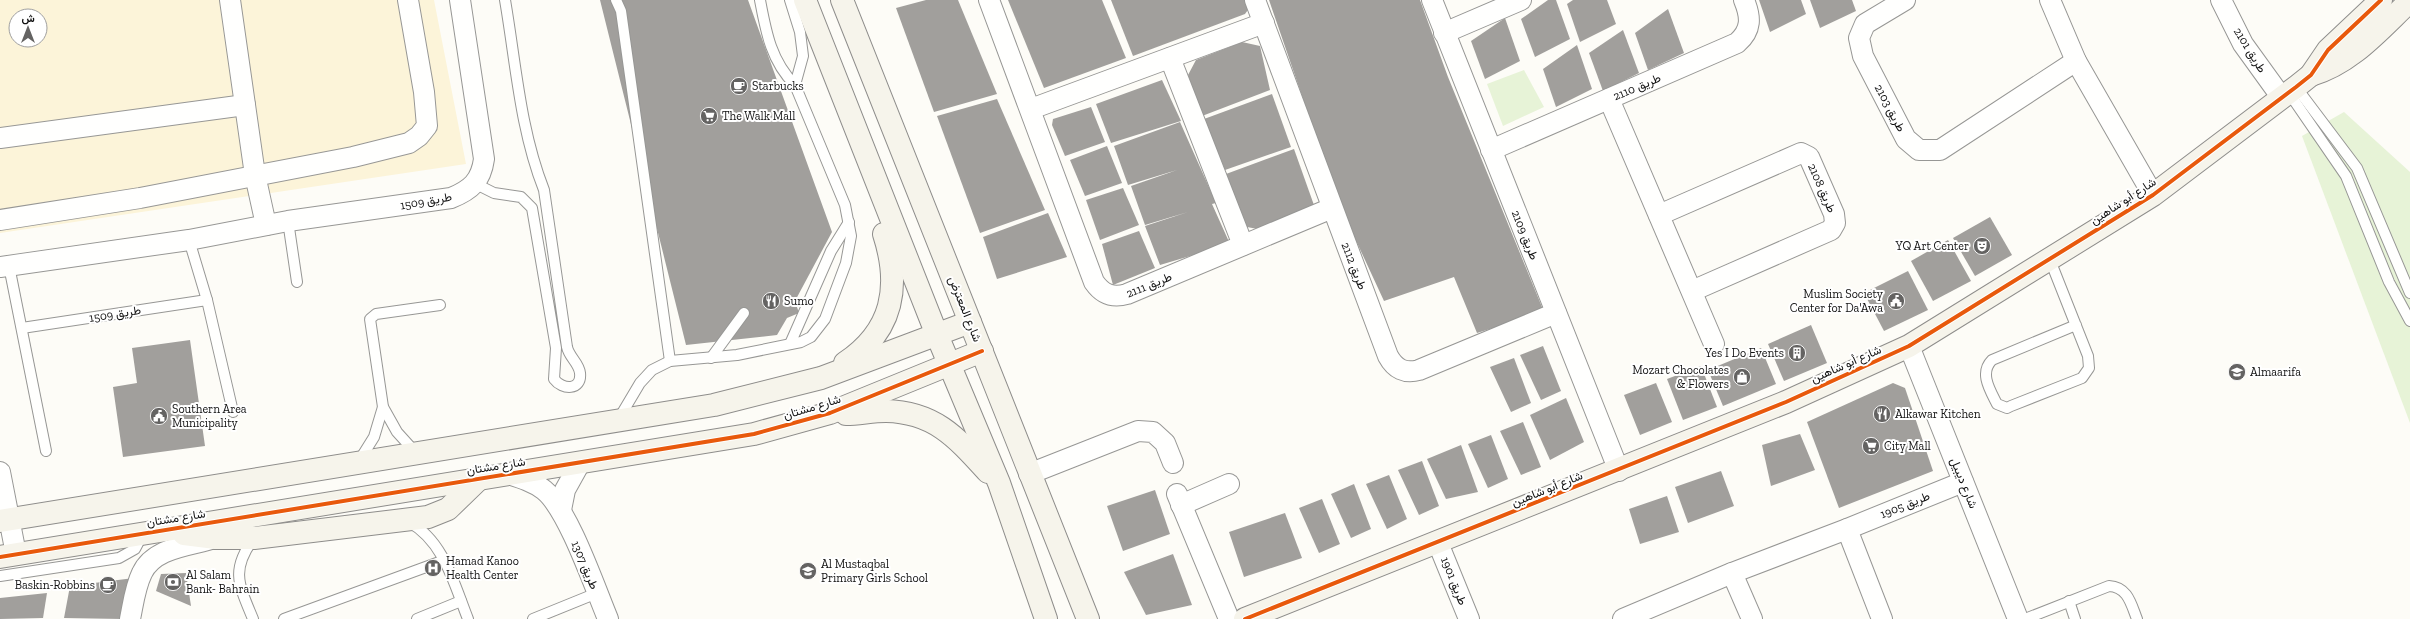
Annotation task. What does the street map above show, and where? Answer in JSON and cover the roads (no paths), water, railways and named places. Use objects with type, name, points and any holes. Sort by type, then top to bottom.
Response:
[{"type":"street","points":[[230,0],[255,175],[266,225]]},
{"type":"street","points":[[0,220],[140,198],[353,157],[409,143],[419,136],[427,126],[424,92],[408,0]]},
{"type":"street","points":[[460,0],[483,140],[484,159],[482,171],[476,184]]},
{"type":"street","points":[[805,0],[936,335],[999,483],[1046,619]]},
{"type":"street","name":"طريق 2111","points":[[989,0],[1094,282],[1105,294],[1112,296],[1127,294],[1332,208]]},
{"type":"street","name":"طريق 2112","points":[[1255,0],[1388,356],[1397,368],[1404,371],[1419,370],[1556,313]]},
{"type":"street","name":"طريق 2109","points":[[1432,0],[1619,471]]},
{"type":"street","points":[[1444,33],[1521,0]]},
{"type":"street","name":"طريق 2110","points":[[1491,150],[1737,43],[1746,33],[1750,20],[1744,0]]},
{"type":"street","name":"طريق 2103","points":[[1905,0],[1865,24],[1859,38],[1863,56],[1906,138],[1919,150],[1940,150],[2076,61]]},
{"type":"street","points":[[2050,0],[2076,61],[2153,195]]},
{"type":"street","name":"طريق 2101","points":[[2221,0],[2243,44],[2295,88]]},
{"type":"street","name":"شارع أبو شاهين","points":[[2295,88],[2328,50],[2381,0]]},
{"type":"street","name":"شارع أبو شاهين","points":[[1245,619],[1619,471],[1786,402],[1909,346],[2153,195],[2295,88],[2342,62],[2410,1]]},
{"type":"street","name":"شارع المعترض","points":[[846,7],[1064,563],[1088,619]]},
{"type":"street","points":[[1031,110],[1264,23]]},
{"type":"street","points":[[2366,42],[2410,24]]},
{"type":"street","points":[[1170,58],[1243,245]]},
{"type":"street","points":[[1609,99],[1714,344]]},
{"type":"street","points":[[0,138],[245,105]]},
{"type":"street","points":[[822,378],[867,345],[883,323],[892,294],[891,261],[866,180],[863,148]]},
{"type":"street","name":"طريق 2108","points":[[1659,215],[1801,153],[1808,157],[1834,214],[1835,222],[1831,230],[1692,291]]},
{"type":"street","name":"طريق 1509","points":[[5,267],[188,240],[288,221],[452,198],[464,193],[476,184]]},
{"type":"street","name":"شارع مشتان","points":[[5,520],[714,405],[822,378],[970,322]]},
{"type":"street","name":"شارع ديبيل","points":[[1909,346],[2018,619]]},
{"type":"street","name":"شارع مشتان","points":[[8,556],[754,434],[830,413],[982,351]]},
{"type":"street","points":[[830,413],[885,411],[907,413],[925,419],[949,431],[999,483]]},
{"type":"street","points":[[1029,474],[1138,431],[1153,432],[1165,443],[1173,463]]},
{"type":"street","points":[[562,510],[565,490],[580,463]]},
{"type":"street","points":[[0,472],[8,556]]},
{"type":"street","name":"طريق 1307","points":[[508,474],[527,480],[544,490],[562,510],[608,619]]},
{"type":"street","points":[[166,530],[216,538],[254,538],[405,521],[428,517],[448,508],[479,479]]},
{"type":"street","name":"طريق 1905","points":[[1624,619],[1732,572],[1847,529],[1963,482]]},
{"type":"street","points":[[1229,484],[1179,499],[1229,619]]},
{"type":"street","points":[[1847,529],[1882,619]]},
{"type":"street","points":[[130,619],[141,574],[148,563],[158,555],[216,538]]},
{"type":"street","name":"طريق 1901","points":[[1438,543],[1469,619]]},
{"type":"street","points":[[1064,563],[1097,619]]},
{"type":"street","points":[[1732,572],[1752,619]]},
{"type":"lane","points":[[476,184],[494,193],[521,197],[532,208],[556,348],[554,379],[559,386],[567,388],[575,386],[580,380],[580,372],[569,354],[544,190],[534,165],[523,120],[505,0]]},
{"type":"lane","points":[[616,0],[621,11],[652,226],[656,271],[670,360]]},
{"type":"lane","points":[[618,420],[640,383],[652,370],[670,360],[712,358],[790,344],[811,337],[825,319],[850,250],[849,222],[840,191],[795,85],[778,65],[767,37],[760,0]]},
{"type":"lane","points":[[790,0],[800,32],[803,56],[795,85]]},
{"type":"lane","points":[[2295,88],[2357,168],[2410,293]]},
{"type":"lane","points":[[2295,88],[2346,176],[2389,282],[2410,321]]},
{"type":"lane","points":[[288,221],[297,282]]},
{"type":"lane","points":[[790,344],[831,251],[849,222]]},
{"type":"lane","points":[[188,240],[207,300],[233,412]]},
{"type":"lane","points":[[2050,260],[2076,325],[2088,356],[2089,368],[2082,378],[2006,408],[1997,404],[1985,375],[1985,369],[1992,360],[2076,325]]},
{"type":"lane","name":"طريق 1509","points":[[5,267],[22,328],[46,451]]},
{"type":"lane","name":"طريق 1509","points":[[22,328],[207,300]]},
{"type":"lane","points":[[416,453],[397,432],[383,407],[371,316],[440,305]]},
{"type":"lane","points":[[712,358],[744,313]]},
{"type":"lane","points":[[358,463],[374,437],[383,407]]},
{"type":"lane","points":[[405,521],[428,536],[445,560],[468,619]]},
{"type":"lane","name":"شارع مشتان","points":[[0,576],[119,558],[135,549],[144,534]]},
{"type":"lane","points":[[253,619],[239,587],[238,577],[240,562],[254,538]]},
{"type":"lane","points":[[284,619],[445,560]]},
{"type":"lane","points":[[2025,619],[2103,587],[2115,586],[2125,591],[2137,619]]},
{"type":"lane","points":[[533,619],[597,593]]},
{"type":"lane","points":[[417,619],[461,601]]},
{"type":"lane","points":[[2069,601],[2075,619]]},
{"type":"place","name":"Starbucks","points":[[739,86]]},
{"type":"place","name":"The Walk Mall","points":[[709,116]]},
{"type":"place","name":"YQ Art Center","points":[[1982,246]]},
{"type":"place","name":"Sumo","points":[[771,301]]},
{"type":"place","name":"Muslim Society Center for Da'Awa","points":[[1896,301]]},
{"type":"place","name":"Yes I Do Events","points":[[1797,353]]},
{"type":"place","name":"Almaarifa","points":[[2237,372]]},
{"type":"place","name":"Mozart Chocolates & Flowers","points":[[1742,377]]},
{"type":"place","name":"Alkawar Kitchen","points":[[1882,414]]},
{"type":"place","name":"Southern Area Municipality","points":[[159,416]]},
{"type":"place","name":"City Mall","points":[[1871,446]]},
{"type":"place","name":"Hamad Kanoo Health Center","points":[[433,568]]},
{"type":"place","name":"Al Mustaqbal Primary Girls School","points":[[808,571]]},
{"type":"place","name":"Al Salam Bank- Bahrain","points":[[173,582]]},
{"type":"place","name":"Baskin-Robbins","points":[[108,585]]}]
